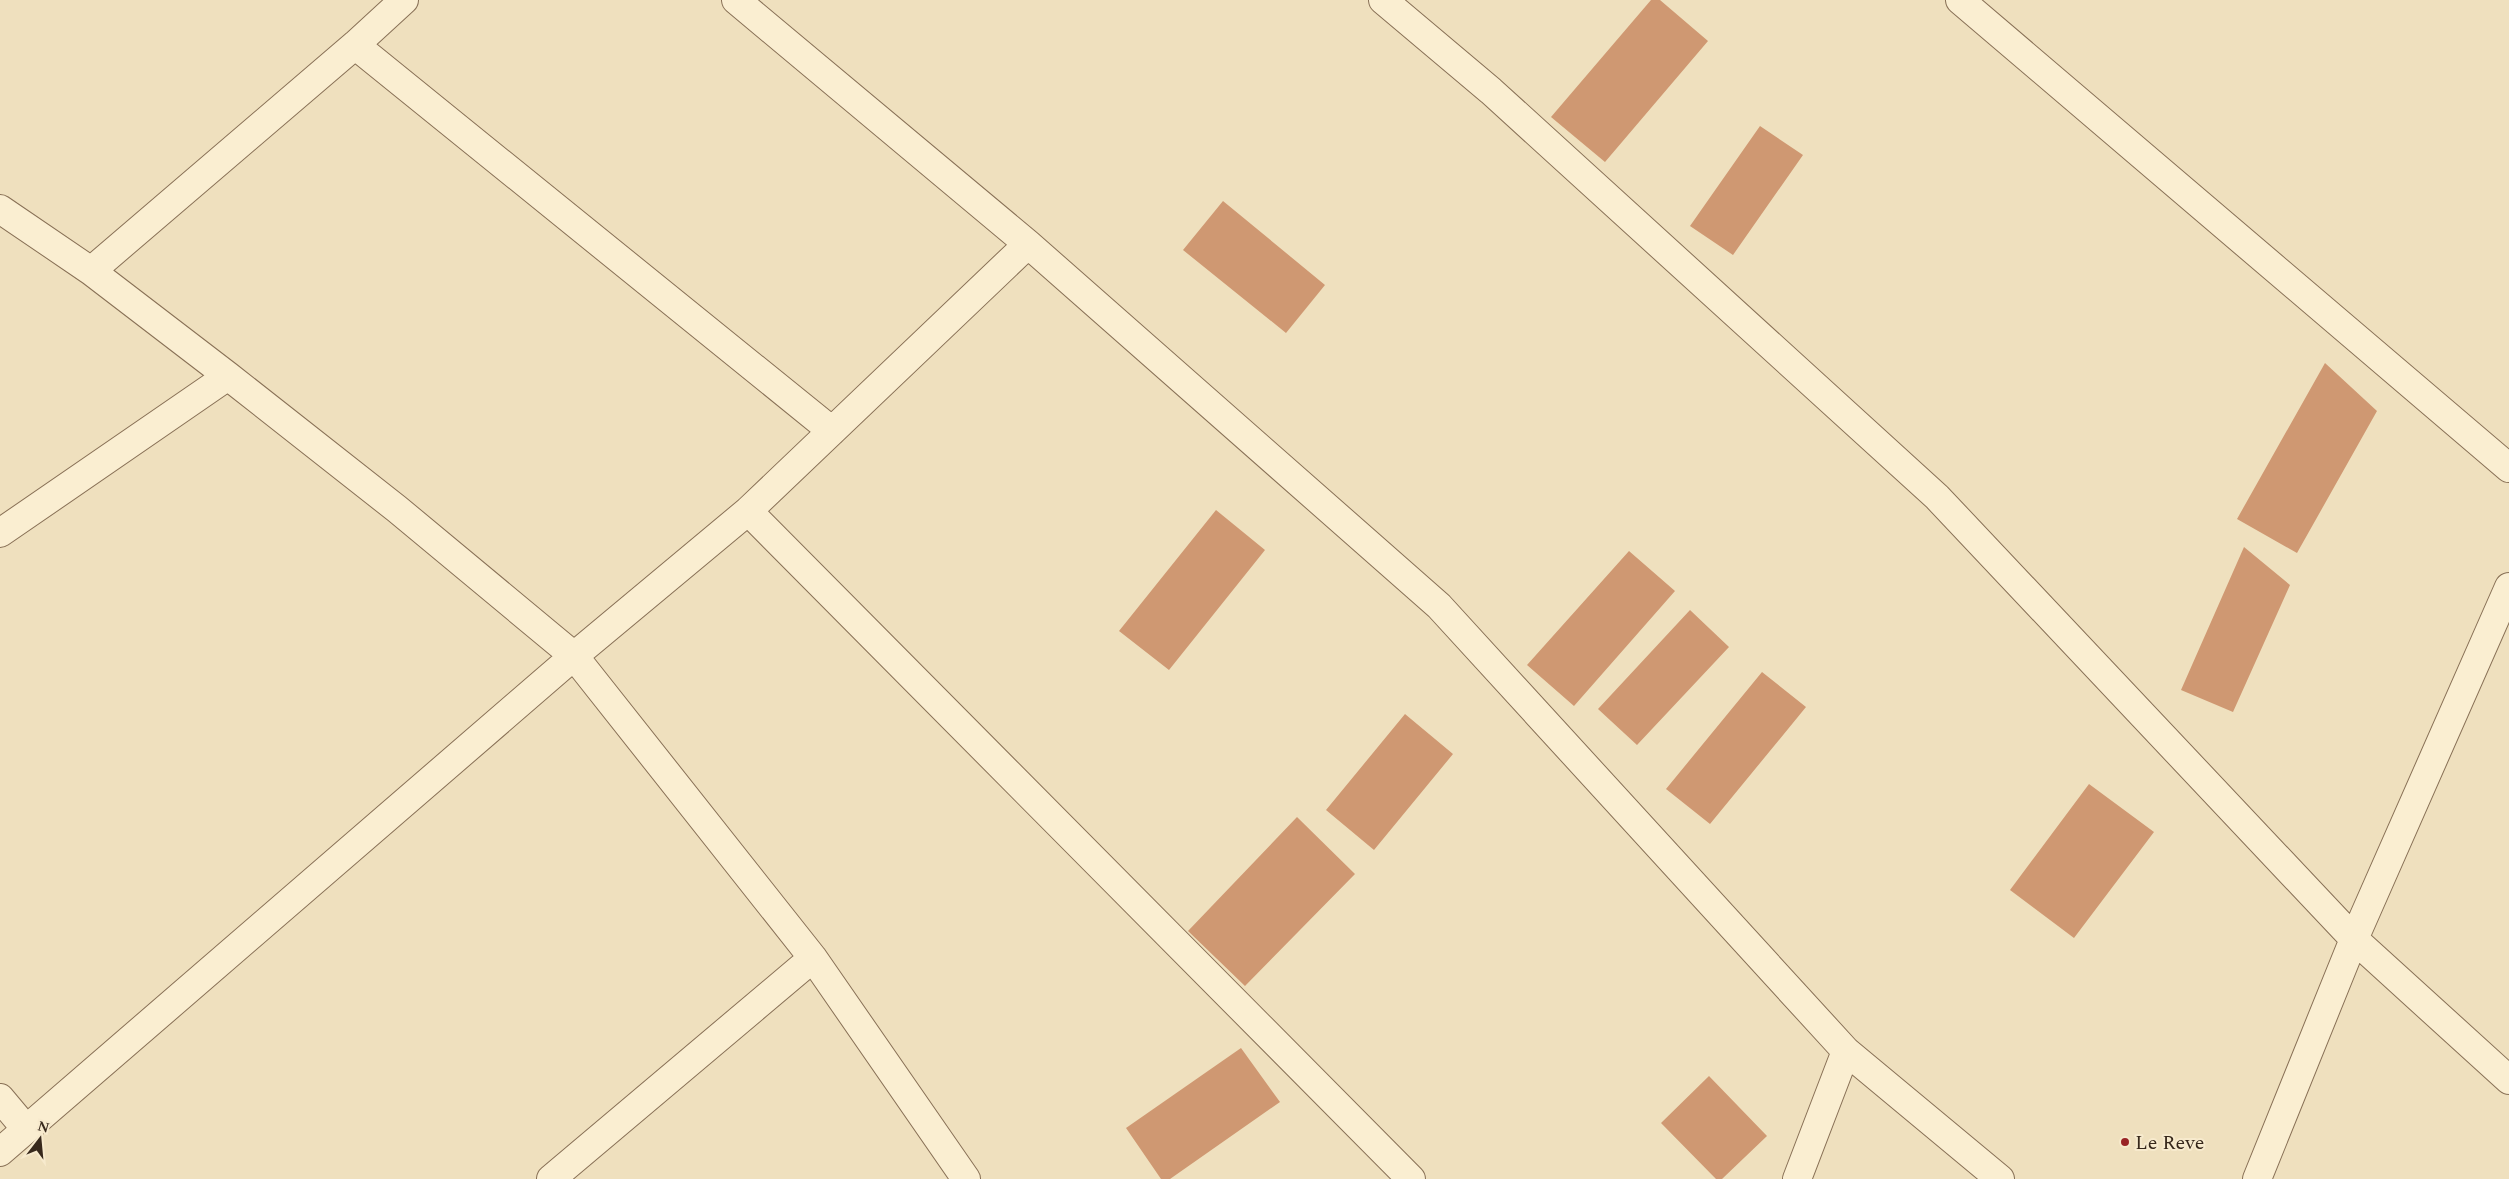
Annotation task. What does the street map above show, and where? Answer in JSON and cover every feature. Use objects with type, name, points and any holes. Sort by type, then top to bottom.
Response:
[{"type":"street","points":[[91,271],[355,45],[404,0]]},
{"type":"street","points":[[736,0],[1028,244],[1439,606],[1846,1051],[2000,1179]]},
{"type":"street","points":[[1383,0],[1491,91],[1937,497],[2354,939],[2509,1080]]},
{"type":"street","points":[[1960,0],[2509,468]]},
{"type":"street","points":[[355,45],[832,431]]},
{"type":"street","points":[[0,209],[91,271],[228,376],[397,509],[574,656],[813,958],[966,1179]]},
{"type":"street","points":[[0,1152],[574,656],[748,511],[1028,244]]},
{"type":"street","points":[[0,533],[228,376]]},
{"type":"street","points":[[748,511],[1410,1179]]},
{"type":"street","points":[[2258,1179],[2354,939],[2509,587]]},
{"type":"street","points":[[550,1179],[813,958]]},
{"type":"street","points":[[1797,1179],[1846,1051]]},
{"type":"street","points":[[0,1098],[26,1129]]},
{"type":"building","points":[[1651,0],[1660,0],[1708,41],[1605,162],[1551,117]]},
{"type":"building","points":[[1760,126],[1803,155],[1733,255],[1690,226]]},
{"type":"building","points":[[1223,201],[1325,285],[1286,333],[1183,250]]},
{"type":"building","points":[[2325,363],[2377,411],[2297,553],[2237,519]]},
{"type":"building","points":[[1216,510],[1265,550],[1169,670],[1119,631]]},
{"type":"building","points":[[2244,547],[2290,585],[2233,712],[2181,690]]},
{"type":"building","points":[[1629,551],[1675,591],[1574,706],[1527,665]]},
{"type":"building","points":[[1690,610],[1729,647],[1637,745],[1598,709]]},
{"type":"building","points":[[1762,672],[1806,707],[1710,824],[1666,789]]},
{"type":"building","points":[[1405,714],[1453,754],[1374,850],[1326,810]]},
{"type":"building","points":[[2089,784],[2154,832],[2074,938],[2010,890]]},
{"type":"building","points":[[1297,817],[1355,874],[1245,986],[1188,931]]},
{"type":"building","points":[[1241,1048],[1280,1102],[1170,1179],[1161,1179],[1126,1128]]},
{"type":"building","points":[[1709,1076],[1767,1136],[1722,1179],[1716,1179],[1661,1123]]},
{"type":"place","name":"Le Reve","points":[[2125,1142]]}]
